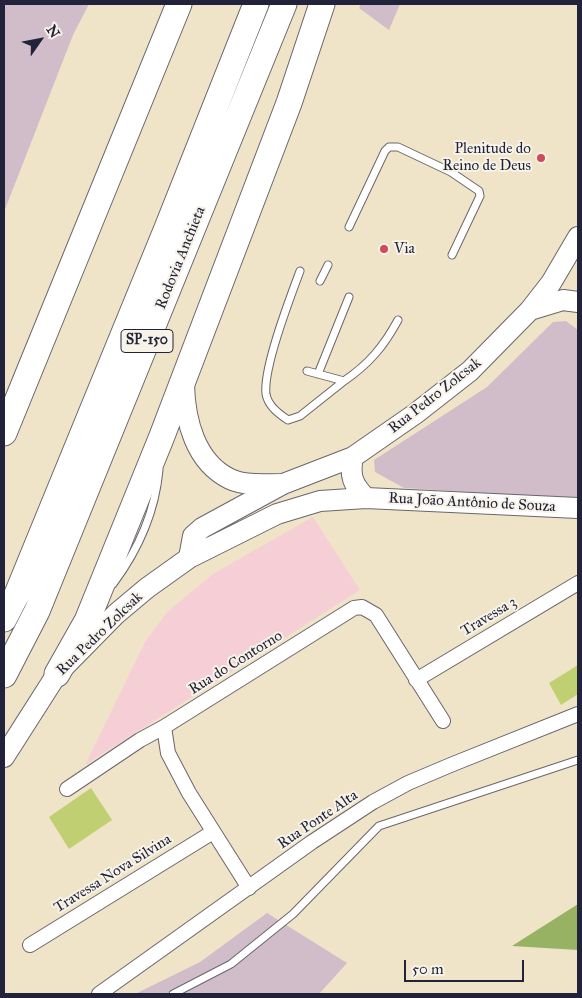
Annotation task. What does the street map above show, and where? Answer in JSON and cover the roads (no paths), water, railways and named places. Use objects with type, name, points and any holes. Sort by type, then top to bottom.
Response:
[{"type":"highway","points":[[4,432],[179,4]]},
{"type":"highway","name":"Rodovia Anchieta","points":[[4,619],[17,594],[168,228],[256,4]]},
{"type":"highway","name":"Rodovia Anchieta","points":[[4,675],[37,611],[284,4]]},
{"type":"highway","points":[[57,674],[86,621],[162,436],[289,103],[322,4]]},
{"type":"main road","points":[[530,310],[551,283],[578,237]]},
{"type":"main road","name":"Rua Pedro Zolcsak","points":[[282,484],[352,458],[415,414],[470,371],[530,310],[563,300],[578,302]]},
{"type":"main road","points":[[184,378],[184,409],[188,425],[195,442],[215,467],[230,479],[244,482],[282,484]]},
{"type":"main road","points":[[352,458],[350,471],[352,480],[366,498]]},
{"type":"main road","points":[[189,558],[193,536],[202,528],[282,484]]},
{"type":"main road","name":"Rua Pedro Zolcsak","points":[[4,757],[57,674],[116,614],[147,588],[189,558],[260,522],[300,505],[320,501],[366,498]]},
{"type":"main road","name":"Rua João Antônio de Souza","points":[[366,498],[578,508]]},
{"type":"street","name":"Travessa 3","points":[[416,680],[578,583]]},
{"type":"street","name":"Rua do Contorno","points":[[67,789],[140,740],[164,727],[354,608],[362,607],[376,615],[443,722]]},
{"type":"street","name":"Rua Ponte Alta","points":[[99,994],[336,826],[408,783],[578,714]]},
{"type":"street","points":[[164,727],[168,753],[213,832],[249,888]]},
{"type":"street","name":"Travessa Nova Silvina","points":[[30,945],[213,832]]},
{"type":"lane","points":[[349,227],[385,151],[390,147],[398,147],[451,172],[479,190],[480,196],[452,255]]},
{"type":"lane","points":[[320,281],[328,265]]},
{"type":"lane","points":[[300,271],[268,376],[266,396],[275,412],[288,420],[300,416],[364,367],[382,348],[398,320]]},
{"type":"lane","points":[[318,374],[349,297]]},
{"type":"lane","points":[[307,371],[344,381]]},
{"type":"lane","points":[[173,994],[231,964],[293,914],[378,826],[578,760]]},
{"type":"place","name":"Plenitude do Reino de Deus","points":[[541,158]]},
{"type":"place","name":"Via","points":[[384,249]]}]
